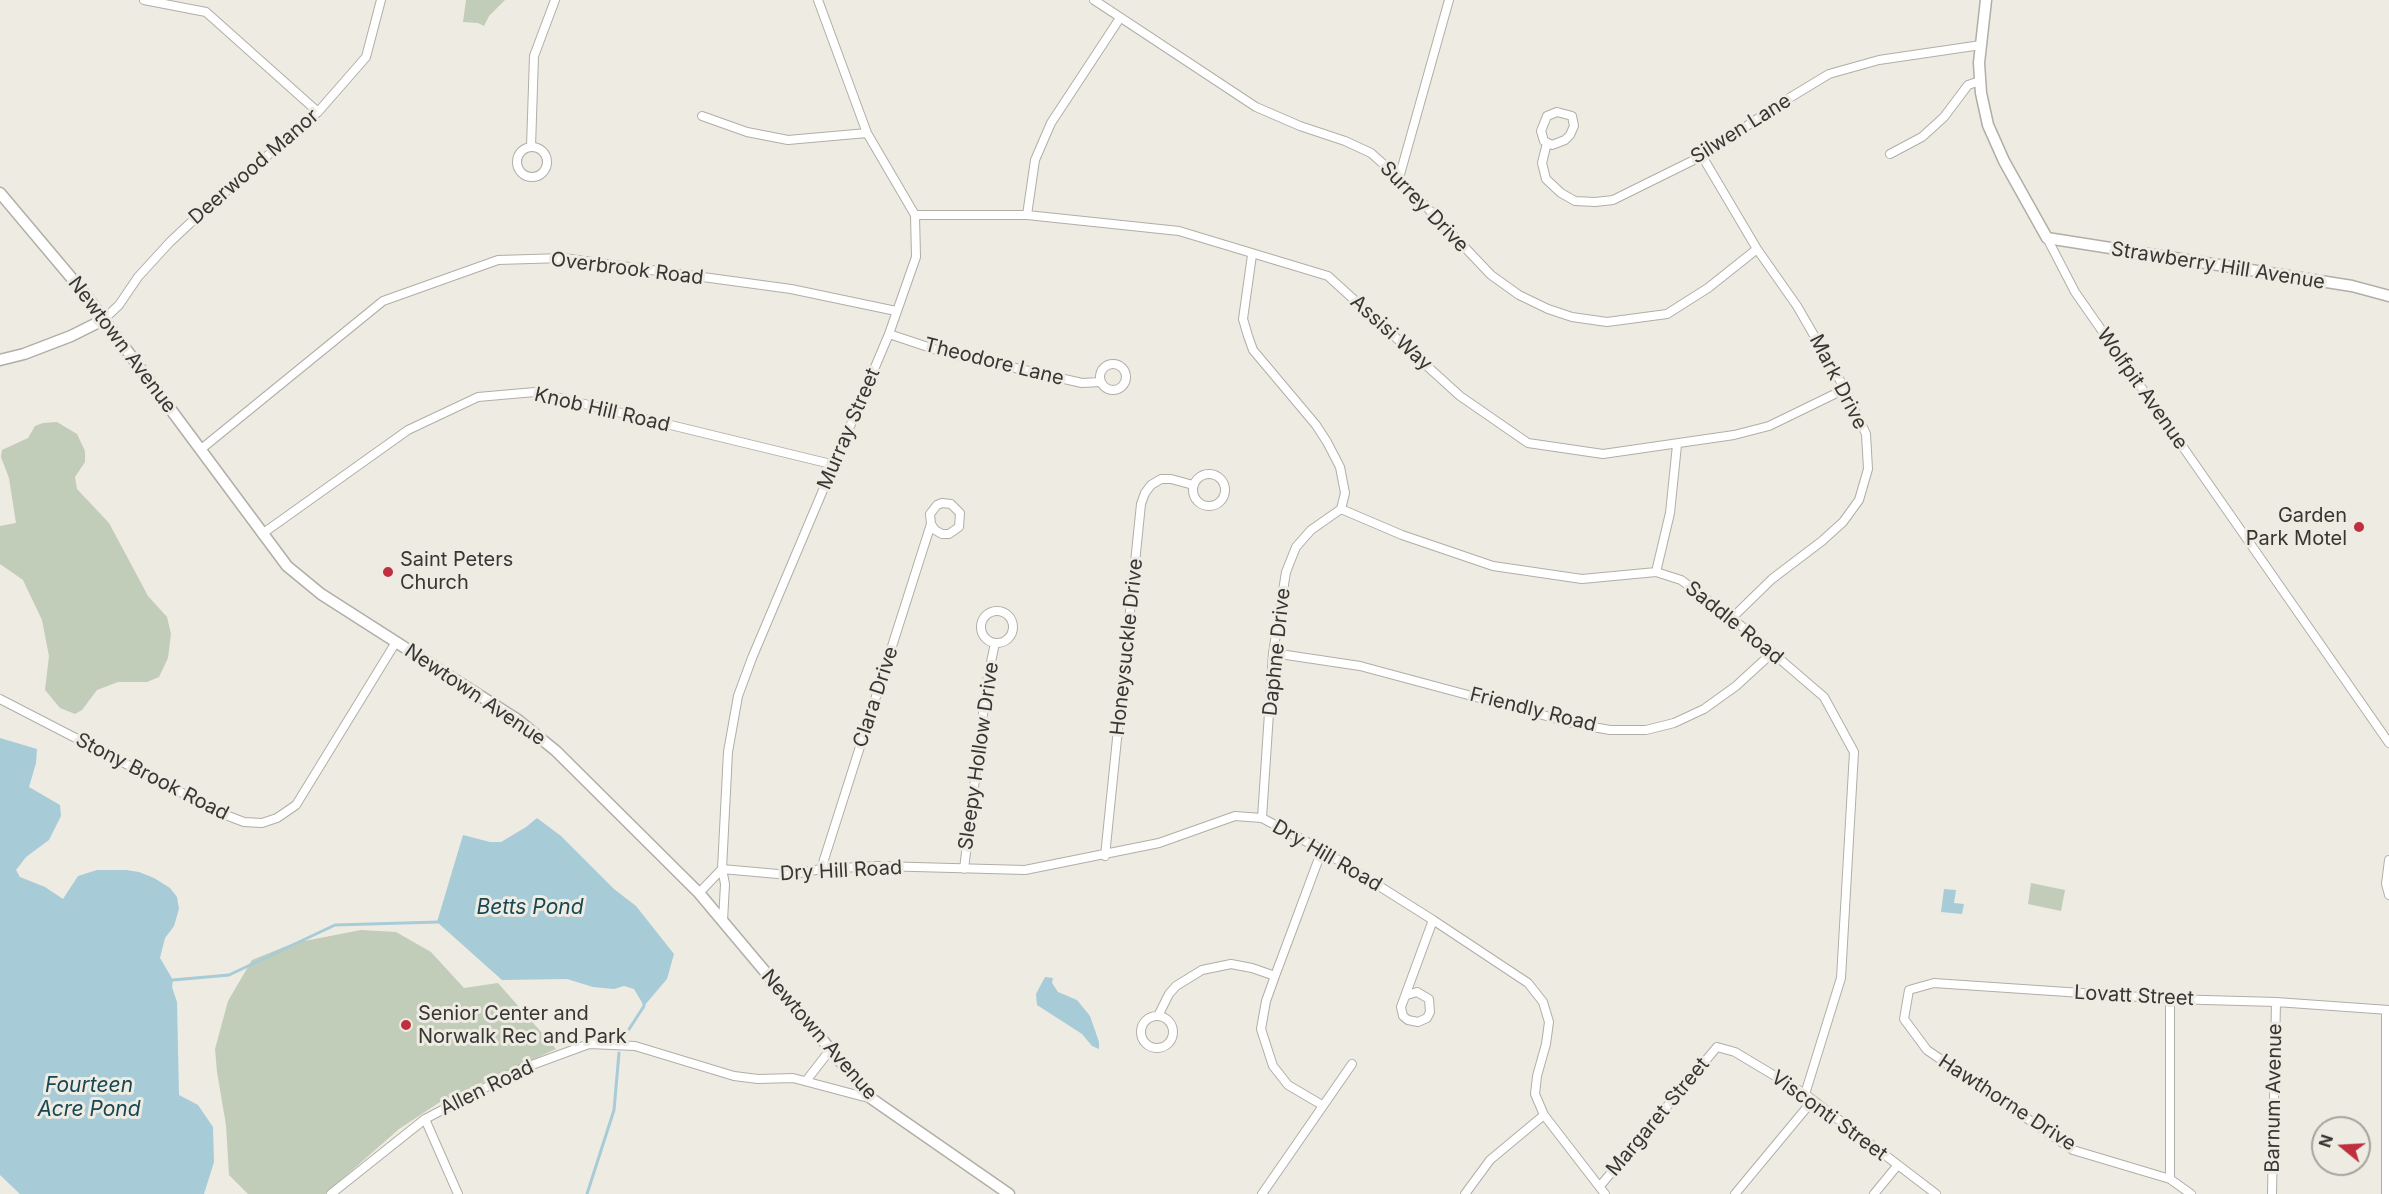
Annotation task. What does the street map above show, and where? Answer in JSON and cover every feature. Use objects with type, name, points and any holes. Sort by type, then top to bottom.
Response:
[{"type":"main road","name":"Wolfpit Avenue","points":[[1986,0],[1980,81],[1985,111],[1994,141],[2047,238]]},
{"type":"main road","name":"Newtown Avenue","points":[[0,192],[54,255],[287,566],[321,594],[518,720],[556,751],[699,893],[872,1099],[1009,1194]]},
{"type":"main road","name":"Strawberry Hill Avenue","points":[[2047,238],[2352,286],[2389,296]]},
{"type":"main road","points":[[0,360],[24,354],[103,320]]},
{"type":"street","points":[[150,0],[206,12],[318,112]]},
{"type":"street","name":"Deerwood Manor","points":[[103,320],[170,242],[318,112],[366,57],[381,0]]},
{"type":"street","points":[[531,147],[534,56],[555,0]]},
{"type":"street","name":"Murray Street","points":[[723,921],[725,884],[722,869],[728,752],[738,696],[889,333],[916,257],[915,215],[867,133],[818,0]]},
{"type":"street","name":"Surrey Drive","points":[[1094,0],[1256,107],[1371,153],[1399,178],[1491,276],[1519,295],[1572,317],[1606,322],[1667,315],[1708,288],[1757,249]]},
{"type":"street","points":[[1399,178],[1449,0]]},
{"type":"street","points":[[1027,214],[1035,160],[1051,123],[1120,18]]},
{"type":"street","name":"Silwen Lane","points":[[1547,143],[1542,163],[1546,179],[1561,194],[1575,201],[1613,200],[1701,156],[1829,74],[1879,60],[1981,45]]},
{"type":"street","points":[[1890,154],[1922,137],[1944,117],[1968,85],[1980,81]]},
{"type":"street","points":[[702,116],[747,132],[788,140],[867,133]]},
{"type":"street","name":"Mark Drive","points":[[1701,156],[1757,249],[1797,306],[1845,389],[1866,434],[1868,469],[1859,500],[1843,522],[1822,542],[1772,579],[1732,618]]},
{"type":"street","name":"Assisi Way","points":[[915,215],[1027,214],[1179,231],[1252,255],[1328,276],[1460,396],[1528,443],[1604,454],[1677,445],[1769,426],[1845,389]]},
{"type":"street","name":"Wolfpit Avenue","points":[[2047,238],[2075,292],[2389,744]]},
{"type":"street","points":[[1252,255],[1243,319],[1248,336],[1253,350],[1302,407],[1327,442],[1340,467],[1345,493],[1341,509]]},
{"type":"street","name":"Overbrook Road","points":[[200,450],[383,301],[498,260],[563,258],[790,289],[896,311]]},
{"type":"street","name":"Theodore Lane","points":[[889,333],[951,353],[1082,383],[1100,382]]},
{"type":"street","name":"Knob Hill Road","points":[[262,534],[408,429],[478,397],[535,392],[835,465]]},
{"type":"street","points":[[1656,572],[1670,513],[1677,445]]},
{"type":"street","points":[[1207,474],[1215,475],[1222,480],[1226,489],[1224,498],[1218,505],[1209,507],[1201,505],[1193,496],[1193,485],[1198,477],[1207,474]]},
{"type":"street","name":"Honeysuckle Drive","points":[[1105,856],[1142,504],[1145,493],[1151,485],[1161,479],[1171,479],[1193,485]]},
{"type":"street","name":"Saddle Road","points":[[1341,509],[1402,535],[1492,566],[1582,579],[1656,572],[1681,580],[1732,618],[1824,697],[1854,752],[1841,978],[1805,1094]]},
{"type":"street","name":"Daphne Drive","points":[[1262,818],[1274,653],[1286,572],[1296,547],[1311,530],[1341,509]]},
{"type":"street","name":"Clara Drive","points":[[821,869],[931,524]]},
{"type":"street","name":"Stony Brook Road","points":[[0,699],[223,814],[244,822],[262,823],[277,818],[296,805],[396,642]]},
{"type":"street","name":"Sleepy Hollow Drive","points":[[964,869],[987,681],[995,643]]},
{"type":"street","name":"Friendly Road","points":[[1274,653],[1360,666],[1576,724],[1610,730],[1646,730],[1674,723],[1704,709],[1736,686],[1772,652]]},
{"type":"street","name":"Dry Hill Road","points":[[722,869],[789,875],[821,869],[879,866],[1025,870],[1105,856],[1159,843],[1235,816],[1262,818],[1322,850],[1528,983],[1543,1002],[1549,1022],[1535,1094],[1544,1115],[1602,1190]]},
{"type":"street","points":[[1322,850],[1266,1001],[1261,1029],[1264,1046],[1273,1066],[1288,1085],[1322,1105]]},
{"type":"street","points":[[2389,860],[2386,884],[2389,895]]},
{"type":"street","points":[[699,893],[722,869]]},
{"type":"street","points":[[1407,995],[1433,920]]},
{"type":"street","points":[[1158,1016],[1169,994],[1176,986],[1202,970],[1231,964],[1275,976]]},
{"type":"street","name":"Lovatt Street","points":[[1904,1019],[1909,990],[1934,983],[2170,999],[2276,1002],[2388,1010]]},
{"type":"street","points":[[2170,999],[2170,1179]]},
{"type":"street","name":"Barnum Avenue","points":[[2271,1194],[2276,1002]]},
{"type":"street","points":[[2386,1194],[2388,1010]]},
{"type":"street","name":"Hawthorne Drive","points":[[1904,1019],[1927,1050],[2073,1150],[2170,1179],[2191,1194]]},
{"type":"street","name":"Allen Road","points":[[331,1194],[425,1119],[521,1069],[590,1044],[635,1046],[734,1076],[758,1079],[793,1078],[872,1099]]},
{"type":"street","name":"Visconti Street","points":[[1717,1047],[1735,1052],[1805,1094],[1936,1194]]},
{"type":"street","name":"Margaret Street","points":[[1602,1190],[1717,1047]]},
{"type":"street","points":[[806,1081],[830,1050]]},
{"type":"street","points":[[1262,1194],[1352,1064]]},
{"type":"street","points":[[1735,1194],[1813,1100]]},
{"type":"street","points":[[1465,1194],[1490,1160],[1544,1115]]},
{"type":"street","points":[[425,1119],[458,1194]]},
{"type":"street","points":[[1874,1194],[1897,1166]]},
{"type":"green space","points":[[466,0],[505,0],[489,16],[484,26],[478,23],[463,22]]},
{"type":"green space","points":[[57,422],[77,434],[85,451],[85,462],[75,477],[77,489],[109,523],[148,596],[167,617],[171,634],[168,658],[159,677],[147,682],[118,682],[97,690],[82,710],[75,714],[60,708],[45,690],[49,656],[42,620],[23,580],[0,564],[0,526],[16,523],[9,478],[1,457],[2,450],[28,438],[35,426]]},
{"type":"green space","points":[[2031,883],[2065,890],[2061,911],[2028,904]]},
{"type":"green space","points":[[361,930],[396,932],[431,952],[464,988],[498,983],[556,1049],[440,1102],[399,1129],[325,1194],[248,1194],[229,1175],[226,1125],[217,1072],[215,1049],[228,1001],[252,960],[294,943]]},
{"type":"water","name":"Fourteen Acre Pond","points":[[0,738],[37,749],[36,763],[29,787],[60,805],[61,816],[49,840],[26,857],[16,870],[20,877],[45,887],[63,899],[78,876],[97,870],[126,870],[154,878],[170,888],[177,897],[179,909],[174,926],[165,938],[160,958],[173,980],[172,987],[177,1002],[179,1095],[198,1105],[213,1127],[214,1162],[204,1194],[20,1194],[0,1175]]},
{"type":"water","name":"Betts Pond","points":[[537,818],[561,836],[614,889],[636,906],[674,954],[667,979],[644,1006],[634,989],[624,986],[614,989],[593,987],[567,979],[502,980],[437,922],[463,835],[490,842],[501,842]]},
{"type":"water","points":[[1944,889],[1956,890],[1954,903],[1964,904],[1962,914],[1941,912]]},
{"type":"water","points":[[1045,977],[1053,978],[1052,983],[1058,992],[1077,1000],[1090,1016],[1099,1042],[1099,1049],[1092,1046],[1082,1034],[1037,1005],[1036,994]]},
{"type":"waterway","points":[[173,980],[229,975],[335,925],[439,922]]},
{"type":"waterway","points":[[624,1037],[644,1006],[644,1002]]},
{"type":"waterway","points":[[587,1194],[614,1110],[619,1053]]},
{"type":"place","name":"Garden Park Motel","points":[[2359,527]]},
{"type":"place","name":"Saint Peters Church","points":[[388,572]]},
{"type":"place","name":"Senior Center and Norwalk Rec and Park","points":[[406,1025]]}]
